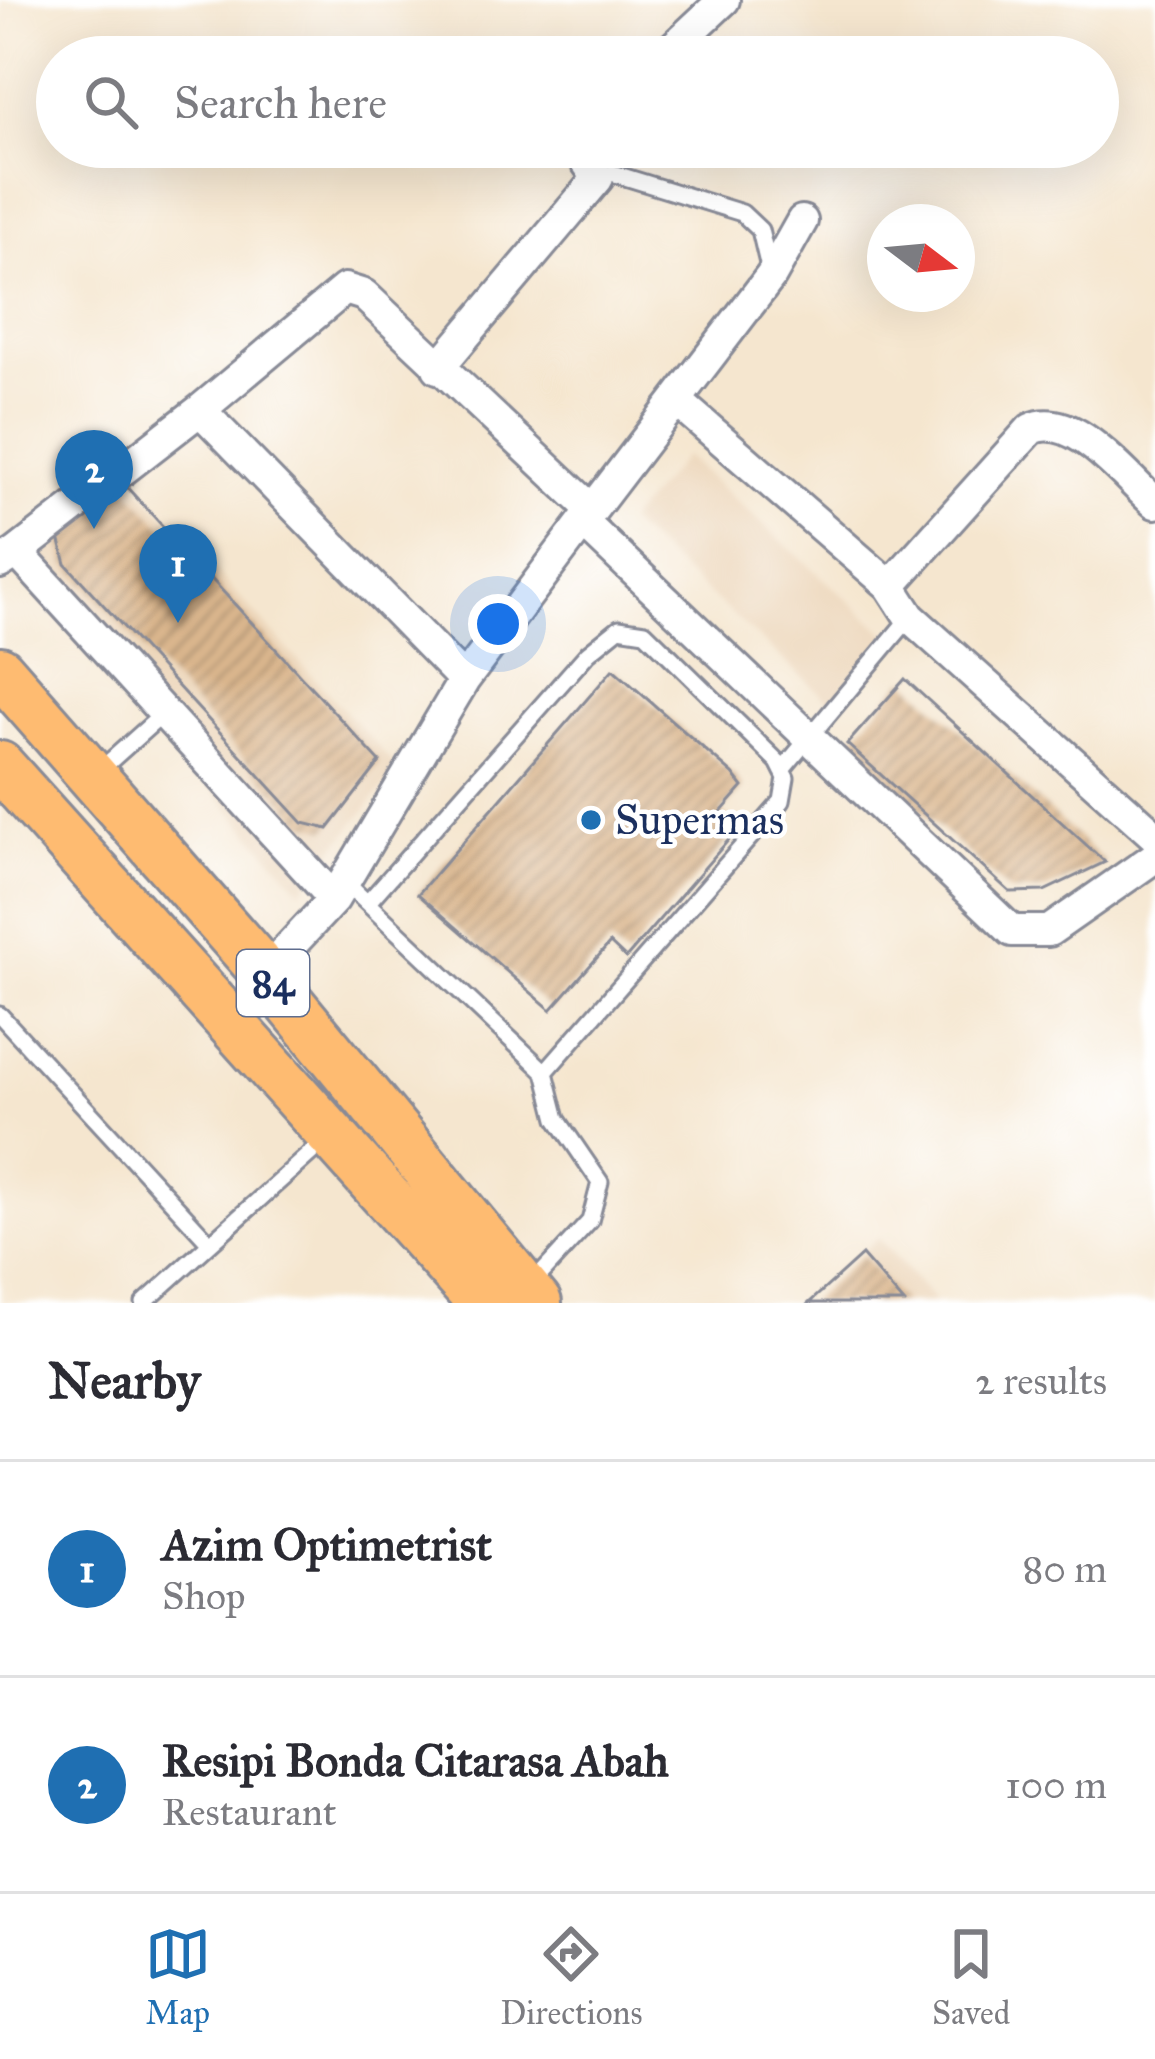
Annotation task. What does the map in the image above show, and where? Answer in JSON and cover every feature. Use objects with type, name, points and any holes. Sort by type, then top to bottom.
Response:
[{"type":"main road","name":"84","points":[[10,688],[265,973],[515,1299]]},
{"type":"main road","name":"84","points":[[0,766],[331,1135],[515,1299]]},
{"type":"street","points":[[685,36],[724,0]]},
{"type":"street","points":[[439,368],[598,178],[591,168]]},
{"type":"street","points":[[265,973],[350,894],[464,680],[771,276],[802,221]]},
{"type":"street","points":[[350,894],[8,558],[200,410],[345,289],[364,295],[809,738],[1012,931],[1049,931],[1155,857]]},
{"type":"street","points":[[678,402],[890,586],[910,617],[1155,836]]},
{"type":"street","points":[[200,410],[464,680]]},
{"type":"street","points":[[890,586],[1031,429],[1042,424],[1064,426],[1155,503]]},
{"type":"lane","points":[[598,178],[612,173],[742,213],[760,230],[771,276]]},
{"type":"lane","points":[[545,1072],[782,801],[782,770],[910,617]]},
{"type":"lane","points":[[515,1299],[590,1221],[601,1195],[600,1182],[557,1119],[545,1072],[350,894],[588,653],[619,628],[645,632],[782,770]]},
{"type":"lane","points":[[92,777],[164,713]]},
{"type":"lane","points":[[0,1015],[210,1243]]},
{"type":"lane","points":[[144,1303],[331,1135]]},
{"type":"shaded area","points":[[108,455],[398,769],[301,890],[3,554]]},
{"type":"shaded area","points":[[685,456],[890,637],[832,703],[627,522]]},
{"type":"shaded area","points":[[878,1238],[936,1303],[807,1303]]},
{"type":"building","points":[[122,482],[380,762],[328,829],[303,823],[66,564],[58,534]]},
{"type":"building","points":[[613,669],[733,774],[743,787],[721,812],[739,828],[626,958],[610,943],[551,1010],[418,894]]},
{"type":"building","points":[[905,679],[1105,862],[1044,891],[1010,892],[847,744]]},
{"type":"building","points":[[862,1255],[904,1303],[809,1303]]},
{"type":"place","name":"Resipi Bonda Citarasa Abah","points":[[94,529]]},
{"type":"place","name":"Azim Optimetrist","points":[[178,623]]},
{"type":"place","name":"Supermas","points":[[591,820]]}]
